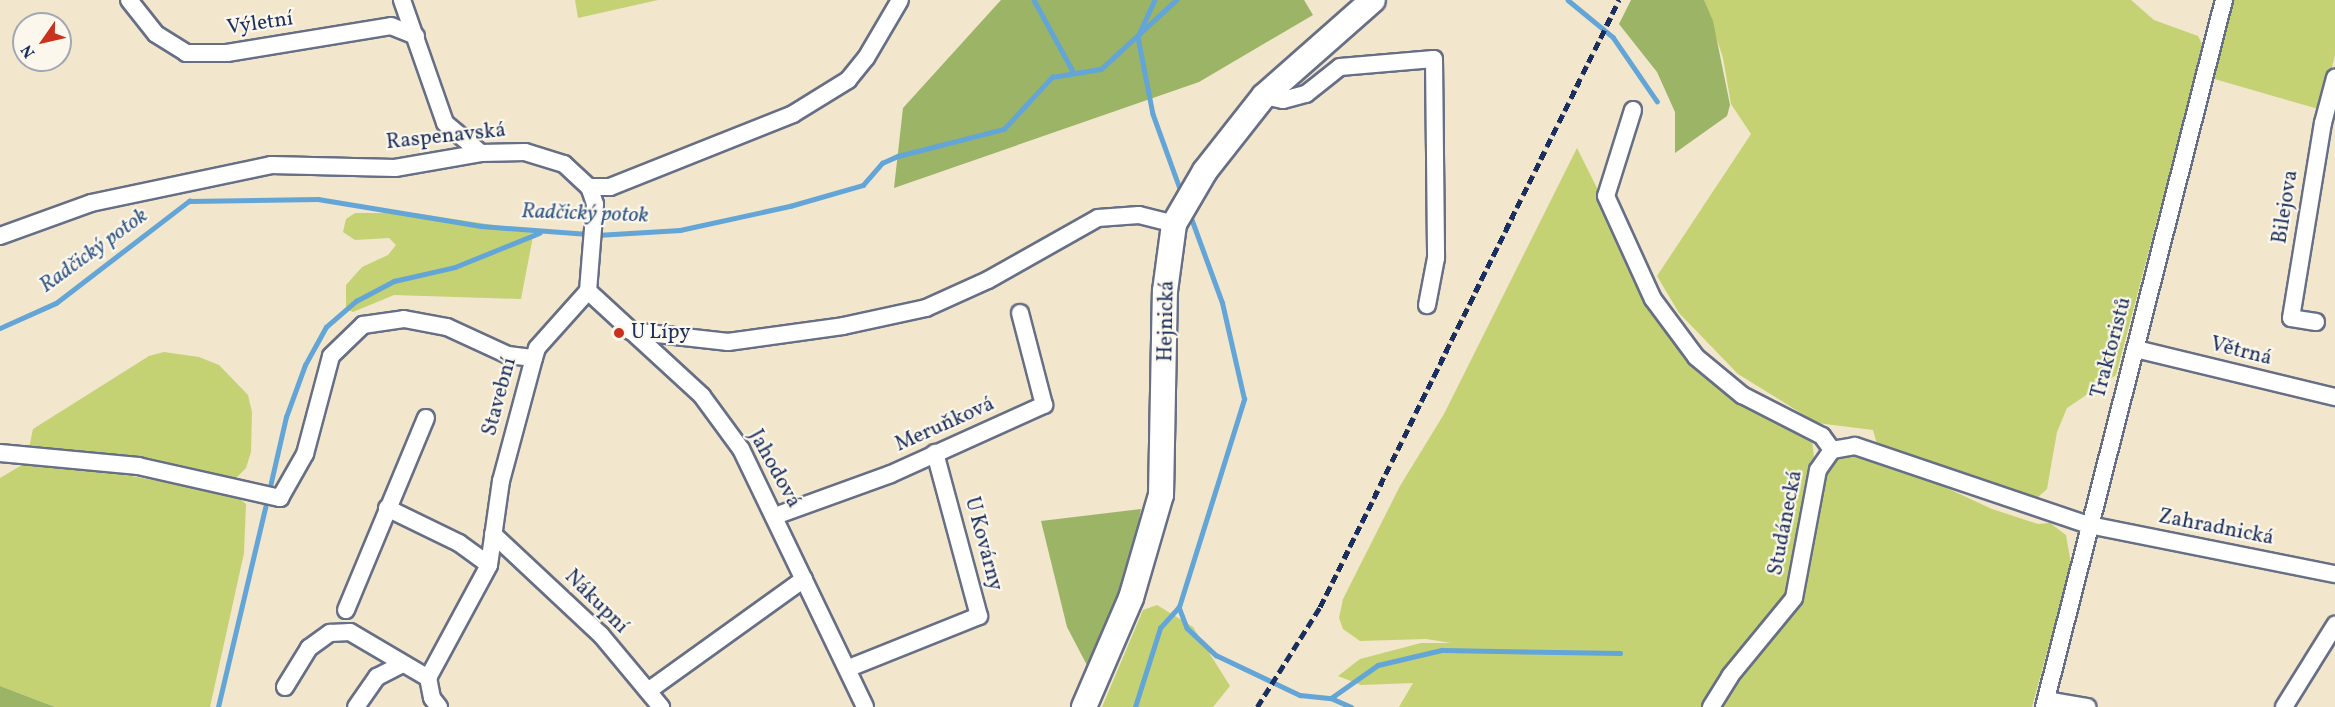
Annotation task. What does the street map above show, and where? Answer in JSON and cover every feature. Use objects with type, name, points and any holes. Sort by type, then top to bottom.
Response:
[{"type":"main road","name":"Hejnická","points":[[1084,707],[1131,598],[1161,495],[1165,291],[1174,224],[1205,171],[1264,96],[1373,0]]},
{"type":"street","name":"Výletní","points":[[129,0],[156,34],[186,52],[227,53],[391,26],[416,36]]},
{"type":"street","points":[[402,0],[445,123],[482,153]]},
{"type":"street","points":[[588,291],[595,204],[589,186],[610,187],[793,114],[848,81],[866,58],[900,0]]},
{"type":"street","name":"Traktoristů","points":[[2045,704],[2224,0]]},
{"type":"street","points":[[1264,96],[1283,100],[1306,94],[1340,68],[1434,59],[1436,258],[1427,305]]},
{"type":"street","name":"Bilejova","points":[[2316,322],[2291,318],[2323,123],[2335,78]]},
{"type":"street","points":[[1633,110],[1606,196],[1653,300],[1696,357],[1742,395],[1822,436],[1832,450],[1855,446],[2089,525]]},
{"type":"street","name":"Raspenavská","points":[[0,237],[91,203],[271,165],[395,168],[482,153],[525,152],[564,164],[589,186]]},
{"type":"street","points":[[630,331],[728,342],[843,326],[926,309],[988,280],[1098,218],[1139,215],[1174,224]]},
{"type":"street","name":"Jahodová","points":[[588,291],[702,396],[741,448],[866,707]]},
{"type":"street","name":"Stavební","points":[[428,678],[489,565],[501,481],[537,348],[588,291]]},
{"type":"street","name":"Meruňková","points":[[775,516],[935,453],[1044,405],[1020,313]]},
{"type":"street","points":[[0,453],[138,466],[280,498],[305,454],[331,356],[363,325],[404,319],[447,327],[508,355],[534,358]]},
{"type":"street","name":"Větrná","points":[[2136,350],[2335,398]]},
{"type":"street","points":[[346,610],[426,418]]},
{"type":"street","name":"Studánecká","points":[[1711,707],[1730,676],[1794,598],[1818,470],[1832,450]]},
{"type":"street","name":"U Kovárny","points":[[849,668],[979,616],[935,453]]},
{"type":"street","points":[[387,508],[459,543],[489,565]]},
{"type":"street","name":"Zahradnická","points":[[2089,525],[2335,574]]},
{"type":"street","name":"Nákupní","points":[[493,534],[601,635],[661,707]]},
{"type":"street","points":[[648,691],[804,579]]},
{"type":"street","points":[[2284,707],[2335,625]]},
{"type":"street","points":[[285,687],[309,648],[330,633],[350,632],[428,678],[432,698],[440,707]]},
{"type":"street","points":[[356,707],[377,677],[403,663]]},
{"type":"street","points":[[2045,704],[2087,707]]},
{"type":"green space","points":[[575,0],[658,0],[578,18]]},
{"type":"green space","points":[[1001,0],[1304,0],[1313,15],[1199,82],[894,188],[903,108]]},
{"type":"green space","points":[[1631,0],[1704,0],[1713,21],[1730,105],[1727,116],[1675,153],[1675,112],[1657,72],[1619,24]]},
{"type":"green space","points":[[1704,0],[2131,0],[2154,20],[2198,36],[2203,46],[2116,375],[2067,408],[2057,432],[2047,489],[2037,498],[2030,500],[1877,444],[1873,430],[1817,423],[1738,374],[1679,313],[1657,276],[1751,134],[1731,104],[1723,58]]},
{"type":"green space","points":[[2223,0],[2335,0],[2335,55],[2322,110],[2204,76]]},
{"type":"green space","points":[[1577,148],[1605,204],[1699,364],[1812,439],[1814,458],[1793,571],[1783,600],[1745,644],[1702,707],[1399,707],[1413,683],[1361,685],[1338,676],[1360,659],[1421,643],[1451,643],[1426,639],[1360,641],[1343,629],[1339,618],[1343,599],[1400,486],[1444,414]]},
{"type":"green space","points":[[355,213],[414,213],[534,231],[521,299],[394,295],[353,312],[346,309],[346,285],[362,267],[388,255],[396,245],[389,238],[355,240],[343,232],[346,219]]},
{"type":"green space","points":[[164,352],[199,357],[219,365],[248,395],[252,412],[251,452],[246,468],[236,478],[150,458],[29,448],[33,429],[149,356]]},
{"type":"green space","points":[[1848,452],[1923,477],[1992,509],[2038,524],[2050,523],[2066,535],[2071,564],[2032,707],[1719,707],[1751,657],[1793,607],[1823,472],[1837,456]]},
{"type":"green space","points":[[22,465],[108,472],[216,491],[236,496],[246,504],[244,553],[210,707],[55,707],[0,686],[0,478]]},
{"type":"green space","points":[[1141,509],[1131,561],[1090,671],[1067,627],[1041,521]]},
{"type":"green space","points":[[1157,605],[1193,627],[1230,686],[1213,707],[1102,707],[1143,610]]},
{"type":"green space","points":[[0,686],[55,707],[0,707]]},
{"type":"waterway","points":[[1034,0],[1074,73]]},
{"type":"waterway","points":[[1155,0],[1138,37],[1153,114],[1182,194]]},
{"type":"waterway","name":"Radčický potok","points":[[597,235],[680,230],[790,206],[863,185],[882,163],[898,156],[1004,129],[1052,77],[1101,69],[1176,0]]},
{"type":"waterway","points":[[1568,0],[1613,37],[1657,101]]},
{"type":"waterway","name":"Radčický potok","points":[[0,328],[56,303],[189,201],[318,199],[481,226],[588,234]]},
{"type":"waterway","points":[[1135,707],[1160,628],[1179,607],[1244,399],[1222,303],[1189,213]]},
{"type":"waterway","points":[[269,491],[286,417],[305,365],[326,327],[356,301],[394,281],[455,267],[539,233]]},
{"type":"waterway","points":[[218,707],[267,500]]},
{"type":"waterway","points":[[1179,607],[1187,628],[1216,655],[1300,695],[1331,698],[1351,707]]},
{"type":"waterway","points":[[1331,698],[1378,665],[1442,650],[1620,653]]},
{"type":"railway","points":[[1257,707],[1320,607],[1619,0]]},
{"type":"place","name":"U Lípy","points":[[619,333]]}]
